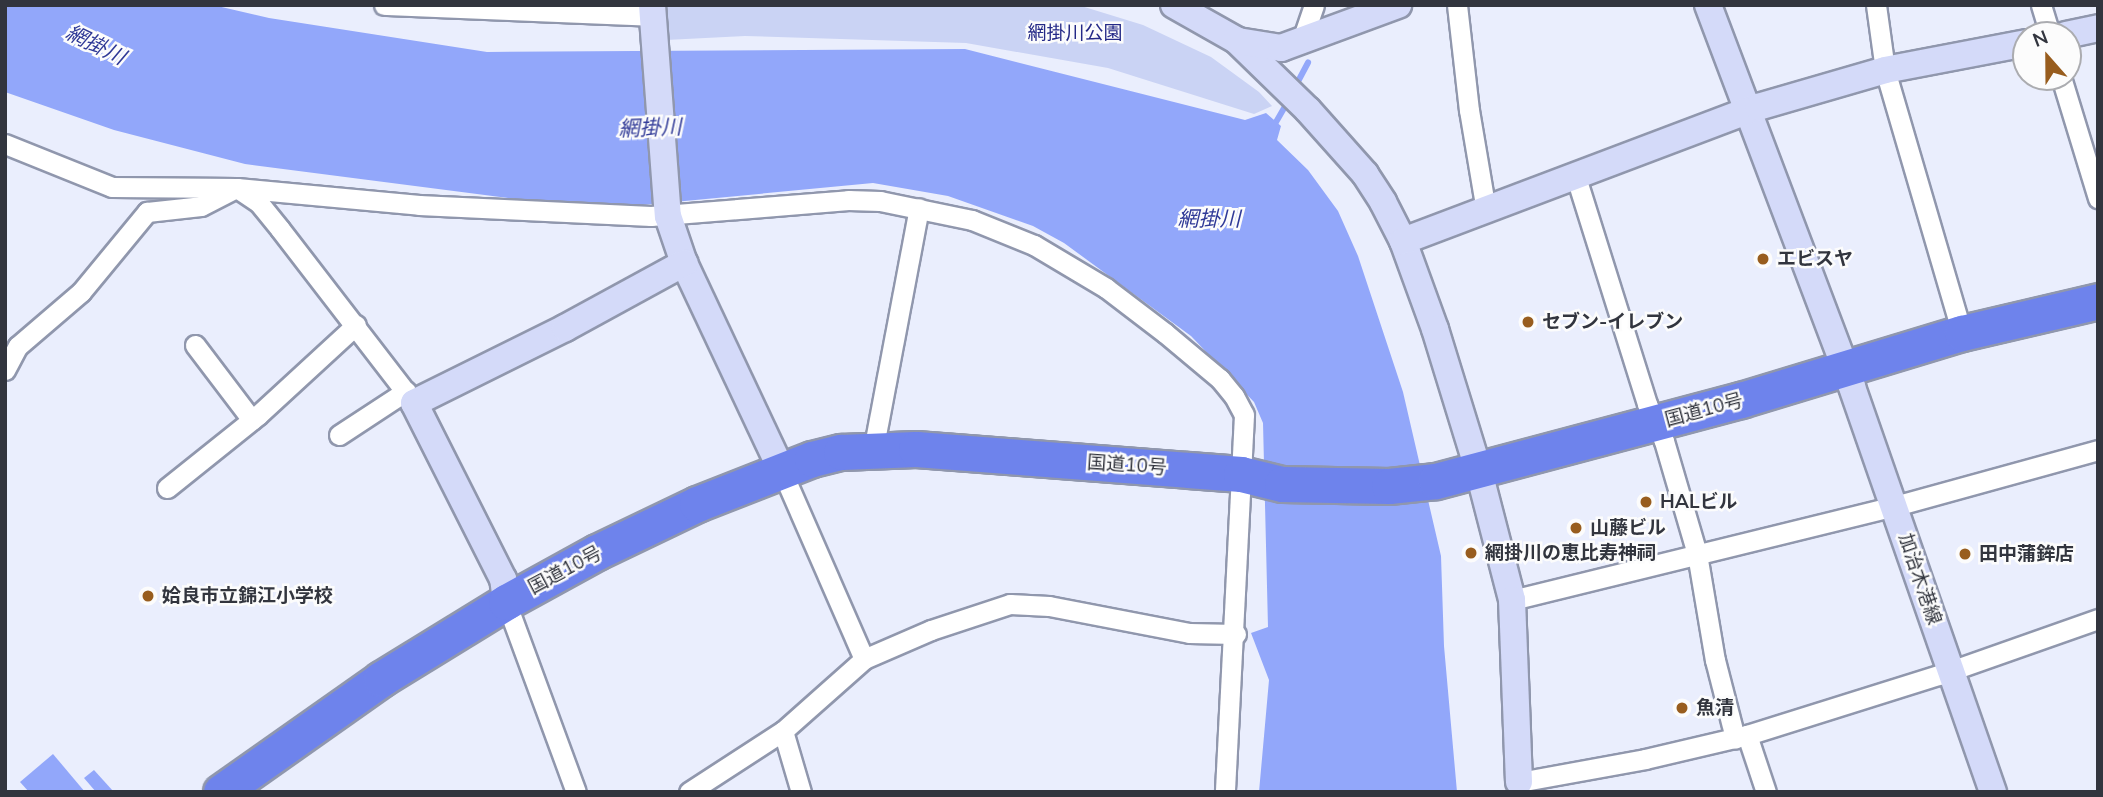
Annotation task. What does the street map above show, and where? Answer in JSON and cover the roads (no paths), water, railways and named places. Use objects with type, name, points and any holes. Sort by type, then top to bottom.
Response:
[{"type":"highway","name":"国道10号","points":[[222,792],[381,679],[506,602],[622,540],[781,469],[841,452],[916,449],[1247,476],[1326,486],[1389,486],[1465,475],[1655,423],[1962,333],[2098,300]]},
{"type":"street","points":[[384,5],[653,16],[667,213],[684,263],[781,469],[864,660]]},
{"type":"street","points":[[1174,5],[1236,40],[1308,110],[1360,167],[1383,202],[1403,242],[1435,329],[1465,475],[1512,600],[1518,787],[1741,737],[1952,671],[2098,619]]},
{"type":"street","points":[[1301,43],[1314,5]]},
{"type":"street","points":[[1236,40],[1272,48],[1301,43],[1398,5]]},
{"type":"street","points":[[1457,5],[1469,110],[1486,210]]},
{"type":"street","name":"加治木港線","points":[[1708,5],[1895,506],[1952,671],[1989,791]]},
{"type":"street","points":[[1876,5],[1885,70],[1962,333]]},
{"type":"street","points":[[1403,242],[1575,174],[1748,111],[1885,70],[2012,46]]},
{"type":"street","points":[[2065,91],[2098,198]]},
{"type":"street","points":[[5,144],[113,187],[237,188],[444,207],[667,213],[848,200],[880,201],[972,220],[1034,245],[1106,288],[1165,333],[1234,396],[1244,415],[1247,476],[1225,792]]},
{"type":"street","points":[[1575,174],[1655,423],[1664,441],[1697,554],[1715,660],[1741,737],[1766,792]]},
{"type":"street","points":[[237,188],[259,203],[410,397],[503,579],[506,602],[576,792]]},
{"type":"street","points":[[5,370],[18,346],[80,292],[146,212],[201,206],[237,188]]},
{"type":"street","points":[[873,451],[919,208]]},
{"type":"street","points":[[339,435],[410,397],[565,328],[684,263]]},
{"type":"street","points":[[167,488],[252,419],[356,325]]},
{"type":"street","points":[[195,345],[252,419]]},
{"type":"street","points":[[1512,600],[1895,506],[2098,450]]},
{"type":"street","points":[[689,792],[783,731],[864,660],[931,630],[1010,604],[1049,606],[1189,633],[1236,634]]},
{"type":"street","points":[[783,731],[801,792]]},
{"type":"water","name":"網掛川","points":[[5,5],[213,5],[269,18],[487,52],[965,49],[1245,120],[1266,113],[1281,126],[1277,140],[1308,170],[1338,211],[1358,256],[1403,392],[1441,556],[1444,646],[1457,792],[1259,792],[1269,680],[1251,633],[1268,627],[1263,423],[1254,402],[1191,336],[1064,243],[1033,226],[948,196],[873,183],[632,206],[515,199],[245,164],[114,130],[5,92]]},
{"type":"water","points":[[53,754],[85,792],[29,792],[20,782]]},
{"type":"water","points":[[94,770],[112,792],[96,792],[84,778]]},
{"type":"waterway","points":[[1294,89],[1308,63]]},
{"type":"waterway","points":[[1272,129],[1289,99]]},
{"type":"place","name":"エビスヤ","points":[[1763,259]]},
{"type":"place","name":"セブン-イレブン","points":[[1528,322]]},
{"type":"place","name":"HALビル","points":[[1646,502]]},
{"type":"place","name":"山藤ビル","points":[[1576,528]]},
{"type":"place","name":"網掛川の恵比寿神祠","points":[[1471,553]]},
{"type":"place","name":"田中蒲鉾店","points":[[1965,554]]},
{"type":"place","name":"姶良市立錦江小学校","points":[[148,596]]},
{"type":"place","name":"魚清","points":[[1682,708]]},
{"type":"park label","name":"網掛川公園","points":[[1075,33]]}]
